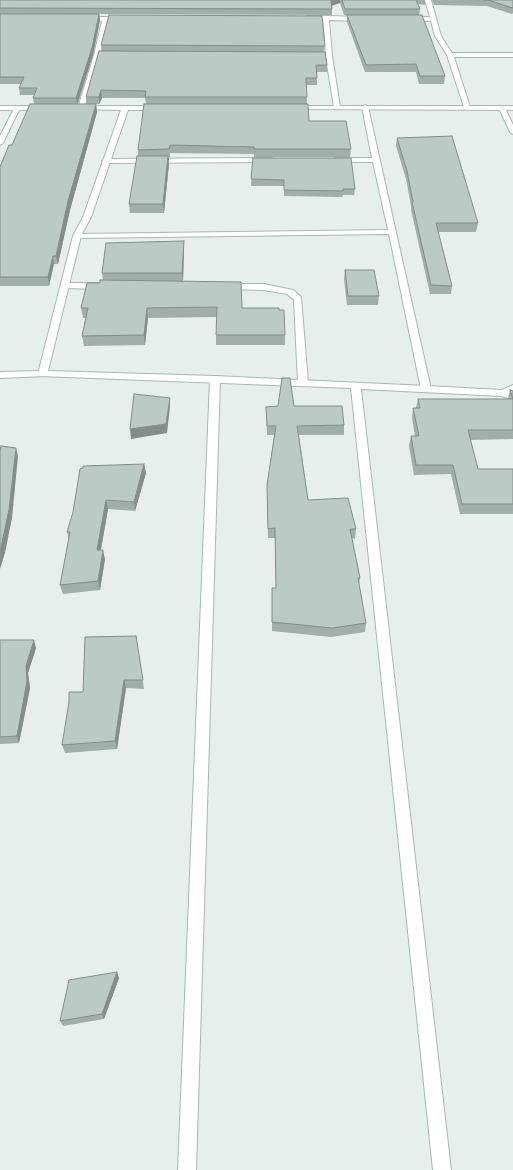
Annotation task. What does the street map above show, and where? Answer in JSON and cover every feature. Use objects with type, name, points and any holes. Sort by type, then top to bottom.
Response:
[{"type":"street","points":[[428,0],[432,19],[438,36],[450,55],[467,107]]},
{"type":"street","points":[[75,18],[128,19]]},
{"type":"street","points":[[302,18],[371,19]]},
{"type":"street","points":[[326,18],[329,56],[337,107]]},
{"type":"street","points":[[105,19],[97,55],[77,108],[167,108]]},
{"type":"street","points":[[402,19],[432,19]]},
{"type":"street","points":[[97,55],[105,55]]},
{"type":"street","points":[[450,55],[513,55]]},
{"type":"street","points":[[306,56],[329,56]]},
{"type":"street","points":[[365,107],[426,389]]},
{"type":"street","points":[[0,108],[52,108]]},
{"type":"street","points":[[0,144],[16,108]]},
{"type":"street","points":[[43,374],[77,236],[87,217],[125,108]]},
{"type":"street","points":[[281,108],[513,108]]},
{"type":"street","points":[[502,108],[513,132]]},
{"type":"street","points":[[106,161],[281,160]]},
{"type":"street","points":[[328,160],[376,160]]},
{"type":"street","points":[[77,236],[392,232]]},
{"type":"street","points":[[65,286],[113,286]]},
{"type":"street","points":[[216,287],[264,287],[290,292],[298,298],[303,383]]},
{"type":"street","points":[[0,375],[43,374],[215,379],[503,393],[513,397]]},
{"type":"street","points":[[187,1170],[215,379]]},
{"type":"street","points":[[356,386],[442,1170]]},
{"type":"street","points":[[503,393],[513,388]]},
{"type":"building","points":[[0,0],[331,0],[332,9],[0,8]]},
{"type":"building","points":[[342,0],[416,0],[420,9],[345,9]]},
{"type":"building","points":[[488,0],[513,0],[513,8]]},
{"type":"building","points":[[0,14],[99,14],[92,48],[76,98],[33,98],[37,88],[19,88],[24,77],[0,77]]},
{"type":"building","points":[[109,15],[322,16],[325,46],[101,45]]},
{"type":"building","points":[[347,15],[422,15],[445,76],[420,76],[416,64],[366,65]]},
{"type":"building","points":[[99,51],[325,52],[327,65],[316,65],[317,78],[306,78],[307,97],[145,97],[146,91],[101,90],[99,97],[86,97]]},
{"type":"building","points":[[30,104],[96,104],[68,201],[56,256],[53,256],[48,277],[0,277],[0,167],[9,145],[12,145]]},
{"type":"building","points":[[144,104],[308,104],[309,121],[346,121],[351,149],[254,149],[254,147],[170,145],[169,149],[138,150]]},
{"type":"building","points":[[452,136],[478,223],[436,223],[452,286],[431,285],[412,202],[407,171],[397,138]]},
{"type":"building","points":[[137,156],[168,156],[163,204],[129,204]]},
{"type":"building","points":[[253,158],[351,158],[355,189],[343,189],[343,191],[284,190],[284,180],[251,179]]},
{"type":"building","points":[[184,241],[182,273],[102,273],[106,243]]},
{"type":"building","points":[[345,270],[374,270],[379,296],[348,296]]},
{"type":"building","points":[[100,280],[241,282],[242,308],[279,308],[279,310],[284,310],[285,335],[216,335],[217,307],[147,308],[144,335],[82,336],[88,308],[81,308],[87,283],[100,283]]},
{"type":"building","points":[[282,378],[290,378],[294,406],[342,406],[344,425],[297,426],[308,500],[348,498],[356,529],[350,529],[360,578],[358,578],[366,623],[332,628],[272,622],[272,588],[276,588],[275,528],[268,529],[267,485],[276,426],[267,426],[266,407],[278,406]]},
{"type":"building","points":[[510,390],[513,391],[513,399]]},
{"type":"building","points":[[134,394],[170,398],[166,424],[130,429]]},
{"type":"building","points":[[418,399],[513,399],[513,430],[468,430],[478,469],[513,469],[513,504],[462,504],[453,465],[416,465],[411,436],[419,436],[413,408],[420,408]]},
{"type":"building","points":[[1,446],[16,448],[9,510],[0,552],[0,452]]},
{"type":"building","points":[[144,464],[134,502],[106,500],[97,550],[103,550],[98,581],[60,585],[70,532],[67,532],[73,512],[80,469],[83,468],[83,466]]},
{"type":"building","points":[[136,636],[143,680],[124,680],[115,741],[62,745],[69,702],[69,692],[83,692],[85,637]]},
{"type":"building","points":[[0,640],[34,640],[26,666],[27,681],[17,736],[0,737]]},
{"type":"building","points":[[117,972],[102,1014],[60,1021],[69,980]]}]
